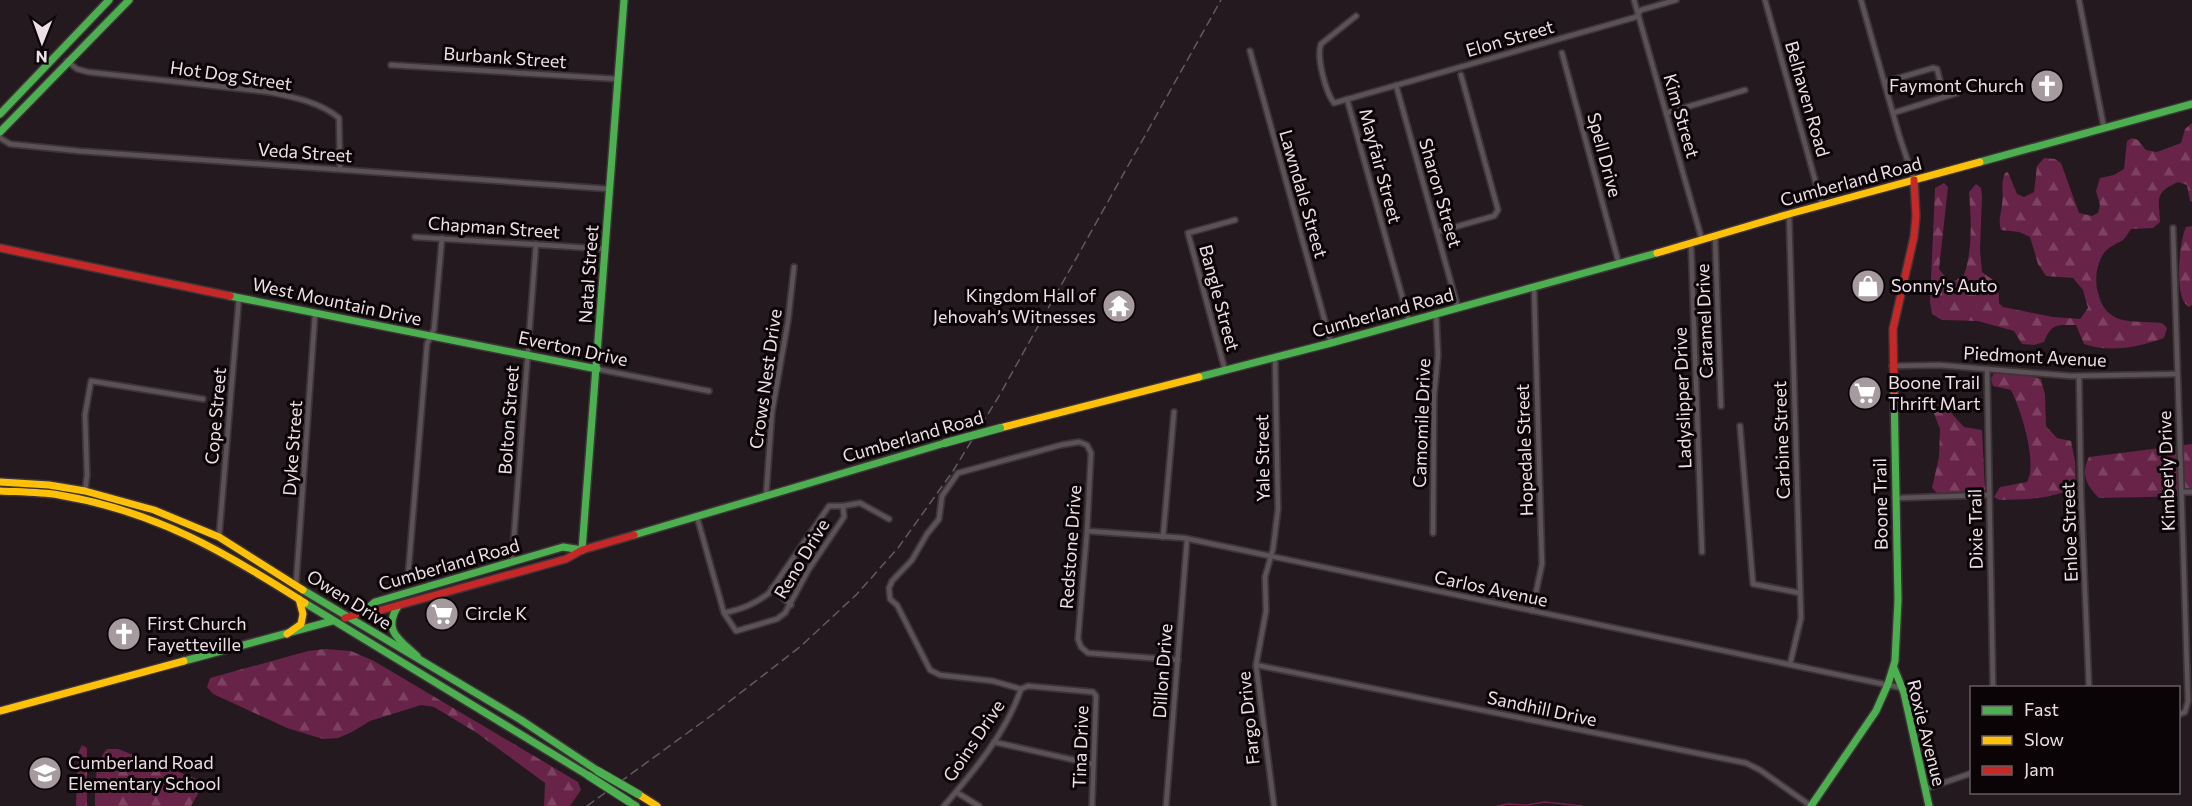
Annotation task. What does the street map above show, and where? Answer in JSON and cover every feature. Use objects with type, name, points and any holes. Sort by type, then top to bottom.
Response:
[{"type":"main road","points":[[0,114],[69,39],[110,0]]},
{"type":"main road","points":[[0,132],[129,0]]},
{"type":"main road","name":"Natal Street","points":[[582,550],[624,0]]},
{"type":"main road","name":"Cumberland Road","points":[[0,711],[363,612],[398,606],[566,559],[582,550],[945,442],[1275,358],[2192,104]]},
{"type":"main road","name":"Boone Trail","points":[[1811,806],[1867,727],[1894,668],[1898,623],[1892,366],[1894,314],[1915,235],[1914,180]]},
{"type":"main road","name":"West Mountain Drive","points":[[0,248],[431,336]]},
{"type":"main road","name":"Everton Drive","points":[[431,336],[597,369]]},
{"type":"main road","name":"Owen Drive","points":[[0,484],[14,482],[85,491],[154,510],[219,537],[346,617],[521,720],[598,771],[657,806]]},
{"type":"main road","name":"Owen Drive","points":[[0,491],[58,495],[108,506],[149,518],[216,549],[636,806]]},
{"type":"main road","name":"Cumberland Road","points":[[363,612],[375,602],[563,547],[582,550]]},
{"type":"main road","points":[[287,634],[302,624],[303,614],[299,599]]},
{"type":"main road","points":[[398,606],[390,615],[389,625],[394,634],[427,666]]},
{"type":"main road","name":"Roxie Avenue","points":[[1894,668],[1902,688],[1929,806]]},
{"type":"street","name":"Kim Street","points":[[1634,0],[1702,240]]},
{"type":"street","name":"Elon Street","points":[[1347,99],[1636,17],[1641,10],[1676,0]]},
{"type":"street","name":"Belhaven Road","points":[[1765,0],[1822,205]]},
{"type":"street","points":[[1862,0],[1914,180]]},
{"type":"street","points":[[2079,0],[2104,128]]},
{"type":"street","name":"Mayfair Street","points":[[1356,16],[1321,44],[1319,54],[1332,100],[1334,103],[1347,99],[1409,321]]},
{"type":"street","name":"Lawndale Street","points":[[1250,51],[1330,343]]},
{"type":"street","name":"Spell Drive","points":[[1562,53],[1619,264]]},
{"type":"street","name":"Hot Dog Street","points":[[67,61],[77,69],[88,72],[296,97],[330,111],[339,118],[340,169]]},
{"type":"street","name":"Burbank Street","points":[[391,65],[618,79]]},
{"type":"street","points":[[1885,82],[1933,68],[1937,69],[1943,92],[1958,89],[1957,93],[1893,113]]},
{"type":"street","points":[[1437,232],[1494,216],[1498,210],[1461,75]]},
{"type":"street","name":"Sharon Street","points":[[1396,85],[1458,308]]},
{"type":"street","points":[[1666,113],[1744,90]]},
{"type":"street","name":"Veda Street","points":[[0,138],[10,144],[19,145],[610,189]]},
{"type":"street","name":"Carbine Street","points":[[1789,214],[1801,618],[1790,664]]},
{"type":"street","name":"Bangle Street","points":[[1225,370],[1188,233],[1235,220]]},
{"type":"street","name":"Kimberly Drive","points":[[2173,228],[2188,701],[2185,712],[2180,714]]},
{"type":"street","name":"Caramel Drive","points":[[1715,236],[1721,406]]},
{"type":"street","name":"Chapman Street","points":[[416,237],[606,249]]},
{"type":"street","points":[[431,336],[434,329],[442,238]]},
{"type":"street","name":"Ladyslipper Drive","points":[[1691,243],[1702,552]]},
{"type":"street","name":"Bolton Street","points":[[512,562],[536,244]]},
{"type":"street","name":"Crows Nest Drive","points":[[766,496],[772,412],[788,321],[794,267]]},
{"type":"street","name":"Hopedale Street","points":[[1532,611],[1542,564],[1534,287]]},
{"type":"street","name":"Cope Street","points":[[219,537],[239,297]]},
{"type":"street","name":"Dyke Street","points":[[296,584],[315,314]]},
{"type":"street","name":"Camomile Drive","points":[[1434,533],[1434,396],[1438,355],[1436,314]]},
{"type":"street","name":"West Mountain Drive","points":[[408,576],[427,344],[431,336]]},
{"type":"street","name":"Yale Street","points":[[1270,557],[1278,509],[1275,358]]},
{"type":"street","name":"Piedmont Avenue","points":[[1892,366],[1939,365],[2079,376],[2177,374]]},
{"type":"street","name":"Everton Drive","points":[[597,369],[709,391]]},
{"type":"street","name":"Dixie Trail","points":[[1987,369],[1993,686]]},
{"type":"street","name":"Enloe Street","points":[[2079,376],[2089,686]]},
{"type":"street","points":[[85,491],[87,475],[85,415],[91,381],[203,399]]},
{"type":"street","points":[[1163,537],[1174,412]]},
{"type":"street","points":[[1740,426],[1753,584],[1800,593]]},
{"type":"street","name":"Redstone Drive","points":[[1021,689],[993,681],[940,675],[930,670],[897,605],[890,599],[889,588],[892,581],[912,560],[939,519],[942,496],[958,473],[1061,445],[1079,442],[1087,445],[1091,453],[1078,639],[1081,647],[1088,653],[1178,660]]},
{"type":"street","points":[[2182,492],[2192,492]]},
{"type":"street","points":[[1896,498],[1989,495]]},
{"type":"street","points":[[843,506],[860,503],[889,519]]},
{"type":"street","name":"Reno Drive","points":[[829,506],[843,506],[844,517],[809,569],[785,613],[777,619],[736,631],[724,613],[742,609],[757,602],[772,588],[829,506]]},
{"type":"street","points":[[697,517],[724,613]]},
{"type":"street","name":"Carlos Avenue","points":[[1087,531],[1187,539],[1902,688]]},
{"type":"street","name":"Dillon Drive","points":[[1166,806],[1187,539]]},
{"type":"street","name":"Fargo Drive","points":[[1270,557],[1264,587],[1266,611],[1256,665],[1274,806]]},
{"type":"street","points":[[772,588],[791,605]]},
{"type":"street","name":"Sandhill Drive","points":[[1256,665],[1746,763],[1760,770],[1811,806]]},
{"type":"street","name":"Tina Drive","points":[[1021,689],[1028,686],[1093,693],[1096,696],[1092,806]]},
{"type":"street","name":"Goins Drive","points":[[944,806],[994,742],[1017,701],[1021,689]]},
{"type":"street","points":[[994,742],[1092,764]]},
{"type":"street","points":[[1925,789],[1970,773]]},
{"type":"street","points":[[956,792],[979,806]]},
{"type":"green space","points":[[2192,123],[2192,202],[2187,185],[2178,182],[2170,186],[2161,193],[2160,222],[2153,228],[2131,229],[2123,240],[2104,253],[2096,275],[2101,301],[2112,316],[2129,321],[2162,323],[2167,328],[2164,338],[2135,346],[2094,347],[2084,344],[2076,325],[2064,325],[2052,328],[2044,342],[2034,345],[2022,344],[2014,331],[1978,321],[1942,320],[1932,314],[1930,302],[1935,188],[1944,183],[1948,187],[1939,269],[1948,280],[1955,281],[1964,275],[1967,265],[1971,223],[1969,192],[1976,184],[1981,188],[1982,196],[1980,250],[1982,272],[1996,284],[1999,291],[1999,303],[2003,307],[2053,317],[2080,319],[2088,308],[2083,290],[2073,278],[2046,276],[2038,264],[2030,237],[2019,232],[2001,230],[2005,173],[2008,172],[2017,194],[2024,197],[2034,192],[2037,166],[2044,158],[2055,159],[2061,163],[2079,213],[2092,216],[2098,213],[2100,205],[2096,191],[2100,178],[2114,175],[2124,169],[2127,141],[2132,138],[2138,140],[2146,150],[2157,152],[2181,143],[2185,129]]},
{"type":"green space","points":[[2192,226],[2192,305],[2189,307],[2183,301],[2181,293],[2179,264],[2186,227]]},
{"type":"green space","points":[[1994,373],[2041,379],[2045,395],[2046,426],[2057,438],[2071,441],[2076,486],[2058,494],[2039,498],[1999,500],[1994,497],[2000,487],[2027,482],[2031,462],[2027,436],[2015,399],[2011,390],[1993,386],[1991,379]]},
{"type":"green space","points":[[1935,400],[1943,404],[1964,427],[1982,430],[1985,490],[1982,493],[1938,494],[1932,488],[1939,457],[1940,429],[1930,403]]},
{"type":"green space","points":[[2192,444],[2192,496],[2099,498],[2086,479],[2085,469],[2089,457]]},
{"type":"green space","points":[[325,649],[351,651],[374,661],[578,782],[581,790],[570,806],[544,806],[545,783],[477,733],[434,707],[421,705],[370,721],[338,738],[323,739],[287,728],[213,694],[207,687],[210,678],[308,651]]},
{"type":"green space","points":[[82,745],[87,748],[87,806],[76,806],[78,753]]},
{"type":"green space","points":[[107,749],[118,749],[197,779],[202,787],[191,806],[95,806],[97,768]]},
{"type":"waterway","points":[[1497,806],[1545,802],[1582,806]]},
{"type":"railway","points":[[587,806],[712,715],[801,646],[856,595],[898,548],[953,471],[999,396],[1221,0]]},
{"type":"traffic: fast","points":[[0,114],[109,0]]},
{"type":"traffic: fast","points":[[0,132],[129,0]]},
{"type":"traffic: fast","points":[[582,550],[624,0]]},
{"type":"traffic: fast","points":[[1980,162],[2192,104]]},
{"type":"traffic: fast","points":[[1199,377],[1657,253]]},
{"type":"traffic: fast","points":[[230,296],[597,369]]},
{"type":"traffic: fast","points":[[1811,806],[1876,711],[1895,661],[1898,600],[1894,390]]},
{"type":"traffic: fast","points":[[945,443],[1000,428]]},
{"type":"traffic: fast","points":[[634,535],[945,443]]},
{"type":"traffic: fast","points":[[363,612],[375,602],[563,547],[582,550]]},
{"type":"traffic: fast","points":[[303,590],[521,720],[598,771]]},
{"type":"traffic: fast","points":[[305,603],[589,776]]},
{"type":"traffic: fast","points":[[398,606],[392,629],[399,640],[417,656]]},
{"type":"traffic: fast","points":[[184,661],[332,621]]},
{"type":"traffic: fast","points":[[1894,668],[1904,693],[1929,806]]},
{"type":"traffic: fast","points":[[598,771],[638,794]]},
{"type":"traffic: fast","points":[[589,776],[628,801]]},
{"type":"traffic: fast","points":[[628,801],[636,806]]},
{"type":"traffic: slow","points":[[1657,253],[1980,162]]},
{"type":"traffic: slow","points":[[1000,428],[1199,377]]},
{"type":"traffic: slow","points":[[0,482],[49,485],[85,491],[154,510],[219,537],[303,590]]},
{"type":"traffic: slow","points":[[0,491],[59,495],[127,511],[188,536],[246,567],[305,603]]},
{"type":"traffic: slow","points":[[287,634],[301,624],[303,614],[299,599]]},
{"type":"traffic: slow","points":[[0,711],[184,661]]},
{"type":"traffic: slow","points":[[638,794],[657,806]]},
{"type":"traffic: jam","points":[[1894,390],[1893,329],[1914,237],[1916,216],[1914,180]]},
{"type":"traffic: jam","points":[[0,248],[230,296]]},
{"type":"traffic: jam","points":[[345,618],[566,559],[582,550],[634,535]]},
{"type":"place","name":"Faymont Church","points":[[2047,86]]},
{"type":"place","name":"Sonny's Auto","points":[[1868,286]]},
{"type":"place","name":"Kingdom Hall of Jehovah’s Witnesses","points":[[1119,306]]},
{"type":"place","name":"Boone Trail Thrift Mart","points":[[1865,393]]},
{"type":"place","name":"Circle K","points":[[442,614]]},
{"type":"place","name":"First Church Fayetteville","points":[[124,634]]},
{"type":"place","name":"Cumberland Road Elementary School","points":[[45,773]]}]
